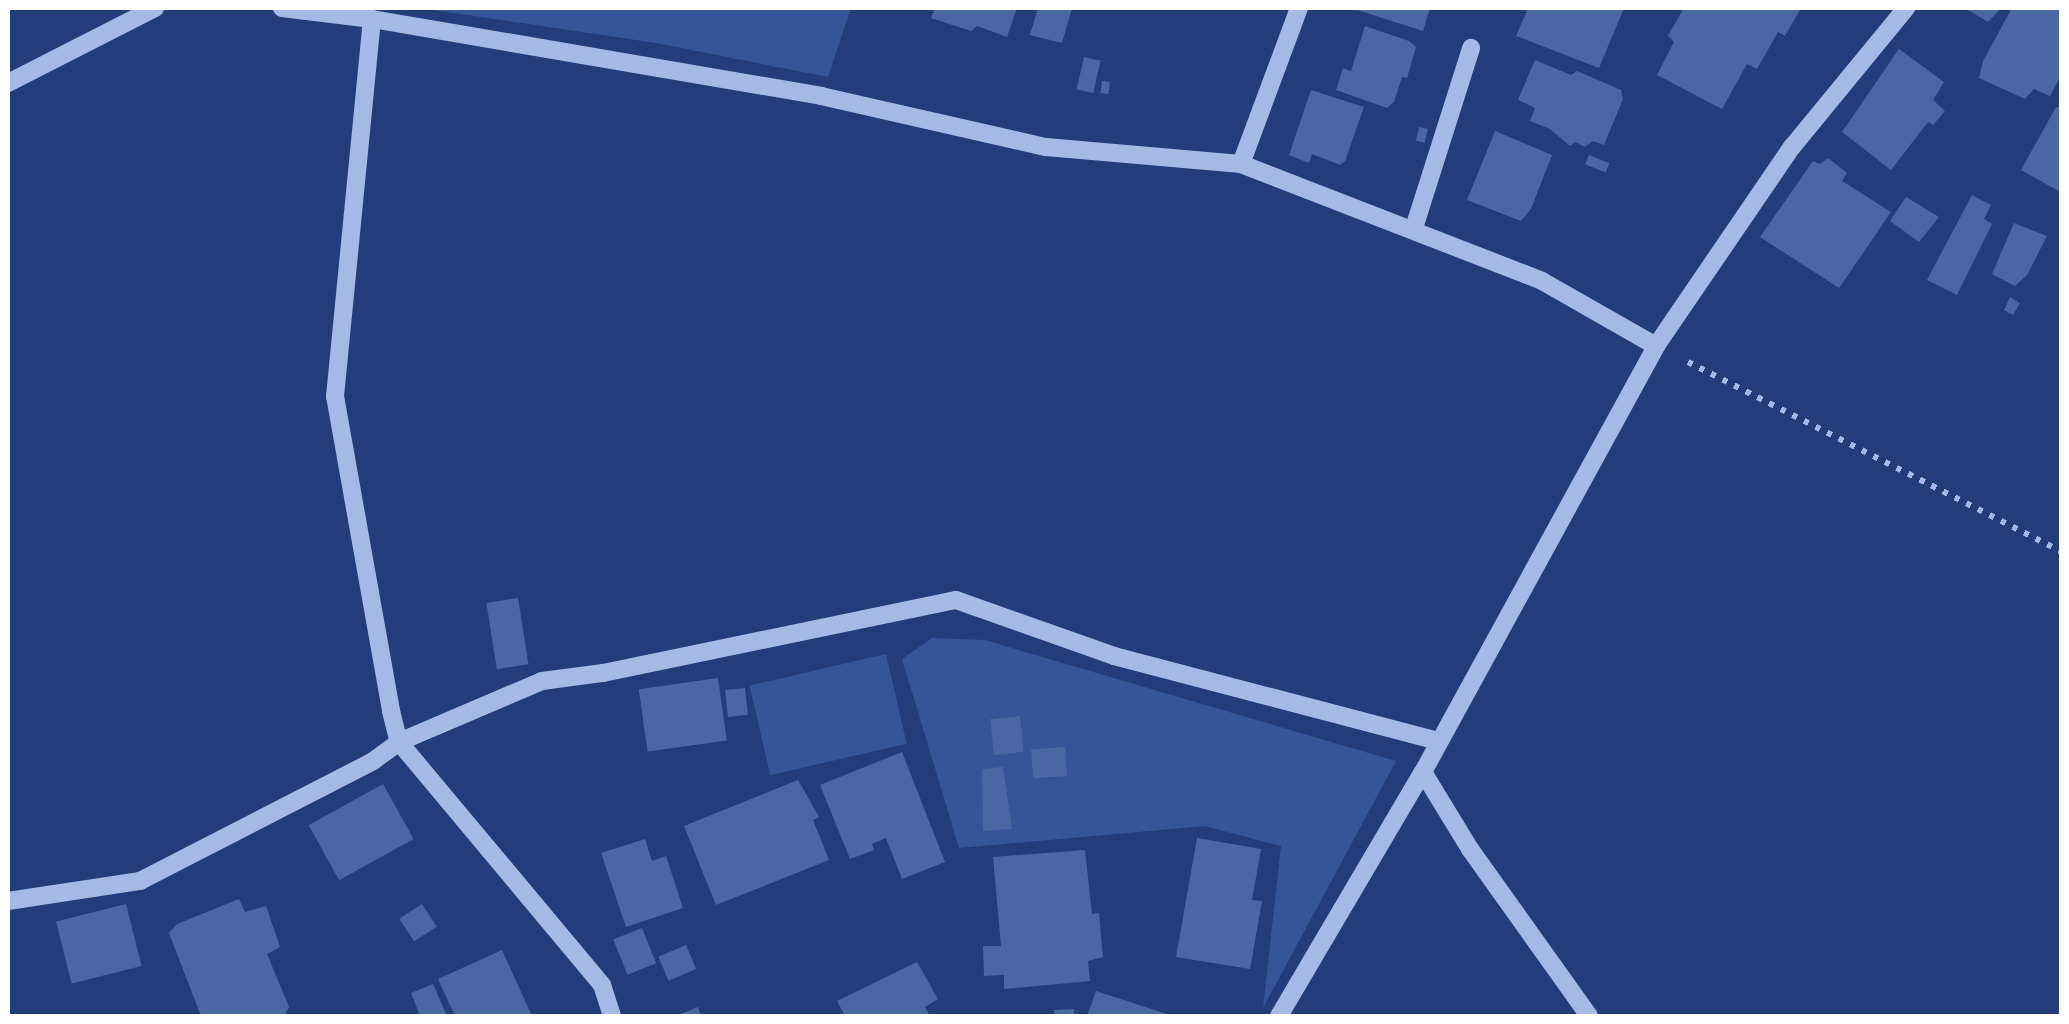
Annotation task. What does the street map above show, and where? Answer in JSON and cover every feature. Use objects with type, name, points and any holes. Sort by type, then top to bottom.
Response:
[{"type":"street","points":[[8,84],[155,8]]},
{"type":"street","points":[[282,8],[372,19],[820,96],[1046,147],[1241,164],[1414,228],[1542,281],[1656,346]]},
{"type":"street","points":[[1241,164],[1299,8]]},
{"type":"street","points":[[1279,1016],[1423,772],[1656,346],[1792,147],[1906,8]]},
{"type":"street","points":[[372,19],[335,396],[399,742],[602,984],[612,1016]]},
{"type":"street","points":[[1414,228],[1471,48]]},
{"type":"street","points":[[8,900],[140,881],[373,761],[399,742],[542,682],[603,673],[956,600],[1114,656],[1439,740]]},
{"type":"street","points":[[1423,772],[1470,849],[1589,1016]]},
{"type":"path","points":[[1656,346],[2062,552]]},
{"type":"shaded area","points":[[420,8],[851,8],[828,77],[656,43]]},
{"type":"shaded area","points":[[932,638],[985,640],[1396,761],[1263,1008],[1281,846],[1205,826],[959,848],[902,659]]},
{"type":"shaded area","points":[[886,654],[907,744],[770,775],[750,685]]},
{"type":"building","points":[[935,8],[1017,8],[1007,37],[977,26],[971,31],[931,18]]},
{"type":"building","points":[[1038,8],[1072,8],[1062,43],[1030,35]]},
{"type":"building","points":[[1351,8],[1430,8],[1423,31]]},
{"type":"building","points":[[1528,8],[1624,8],[1599,68],[1516,36]]},
{"type":"building","points":[[1684,8],[1801,8],[1785,36],[1778,32],[1757,69],[1747,64],[1722,109],[1657,75],[1674,42],[1668,36]]},
{"type":"building","points":[[1965,8],[2001,8],[1988,22]]},
{"type":"building","points":[[2012,8],[2062,8],[2062,74],[2050,96],[2034,89],[2025,99],[1979,78],[1983,61]]},
{"type":"building","points":[[1365,26],[1416,47],[1407,78],[1402,77],[1394,102],[1387,108],[1336,90],[1343,68],[1351,71]]},
{"type":"building","points":[[1899,49],[1944,82],[1933,100],[1945,111],[1933,125],[1928,122],[1891,170],[1842,132]]},
{"type":"building","points":[[1084,57],[1101,61],[1093,93],[1077,89]]},
{"type":"building","points":[[1535,60],[1571,75],[1577,71],[1621,90],[1623,99],[1604,145],[1593,141],[1585,147],[1575,142],[1570,146],[1550,129],[1530,121],[1535,108],[1518,100]]},
{"type":"building","points":[[1102,81],[1110,82],[1108,94],[1101,93]]},
{"type":"building","points":[[1311,90],[1364,107],[1345,161],[1340,165],[1312,154],[1309,163],[1289,155]]},
{"type":"building","points":[[2056,107],[2062,109],[2062,193],[2021,170]]},
{"type":"building","points":[[1419,127],[1428,129],[1425,143],[1416,141]]},
{"type":"building","points":[[1495,131],[1552,155],[1531,209],[1521,221],[1467,200]]},
{"type":"building","points":[[1589,155],[1609,163],[1606,173],[1585,164]]},
{"type":"building","points":[[1828,158],[1847,173],[1842,181],[1891,212],[1839,288],[1760,237],[1813,161],[1820,164]]},
{"type":"building","points":[[1972,195],[1991,205],[1984,219],[1992,224],[1957,295],[1927,280]]},
{"type":"building","points":[[1906,197],[1939,217],[1919,242],[1890,221]]},
{"type":"building","points":[[2014,223],[2047,236],[2027,275],[2015,286],[1992,274]]},
{"type":"building","points":[[2010,297],[2020,303],[2013,315],[2004,310]]},
{"type":"building","points":[[518,598],[528,664],[497,669],[486,603]]},
{"type":"building","points":[[718,678],[727,740],[648,752],[639,689]]},
{"type":"building","points":[[745,688],[748,715],[728,717],[725,690]]},
{"type":"building","points":[[1020,716],[1024,752],[994,755],[990,719]]},
{"type":"building","points":[[1065,747],[1067,776],[1033,778],[1031,749]]},
{"type":"building","points":[[902,752],[945,862],[902,879],[886,838],[872,844],[874,850],[850,859],[820,785]]},
{"type":"building","points":[[1003,767],[1012,829],[983,831],[982,769]]},
{"type":"building","points":[[798,780],[819,817],[813,820],[829,860],[716,905],[684,826]]},
{"type":"building","points":[[383,784],[414,839],[339,880],[309,825]]},
{"type":"building","points":[[1197,838],[1261,849],[1252,900],[1262,901],[1250,969],[1176,957]]},
{"type":"building","points":[[645,839],[652,861],[666,856],[683,908],[626,927],[601,853]]},
{"type":"building","points":[[1085,850],[1092,914],[1099,913],[1103,957],[1088,961],[1090,981],[1004,989],[1004,975],[984,976],[983,946],[1001,946],[993,857]]},
{"type":"building","points":[[239,899],[245,912],[266,906],[280,947],[267,954],[289,1007],[284,1016],[201,1016],[169,933],[177,924]]},
{"type":"building","points":[[126,904],[141,966],[72,984],[56,921]]},
{"type":"building","points":[[422,904],[437,927],[414,941],[399,919]]},
{"type":"building","points":[[642,928],[656,963],[627,975],[613,940]]},
{"type":"building","points":[[686,945],[696,969],[669,981],[658,957]]},
{"type":"building","points":[[502,950],[531,1014],[455,1016],[438,979]]},
{"type":"building","points":[[917,962],[938,999],[925,1007],[930,1016],[845,1016],[837,1001]]},
{"type":"building","points":[[433,984],[447,1016],[420,1016],[411,993]]},
{"type":"building","points":[[1096,991],[1173,1016],[1087,1016]]},
{"type":"building","points":[[698,1007],[701,1016],[676,1016]]},
{"type":"building","points":[[1074,1009],[1074,1016],[1054,1016],[1054,1010]]}]
